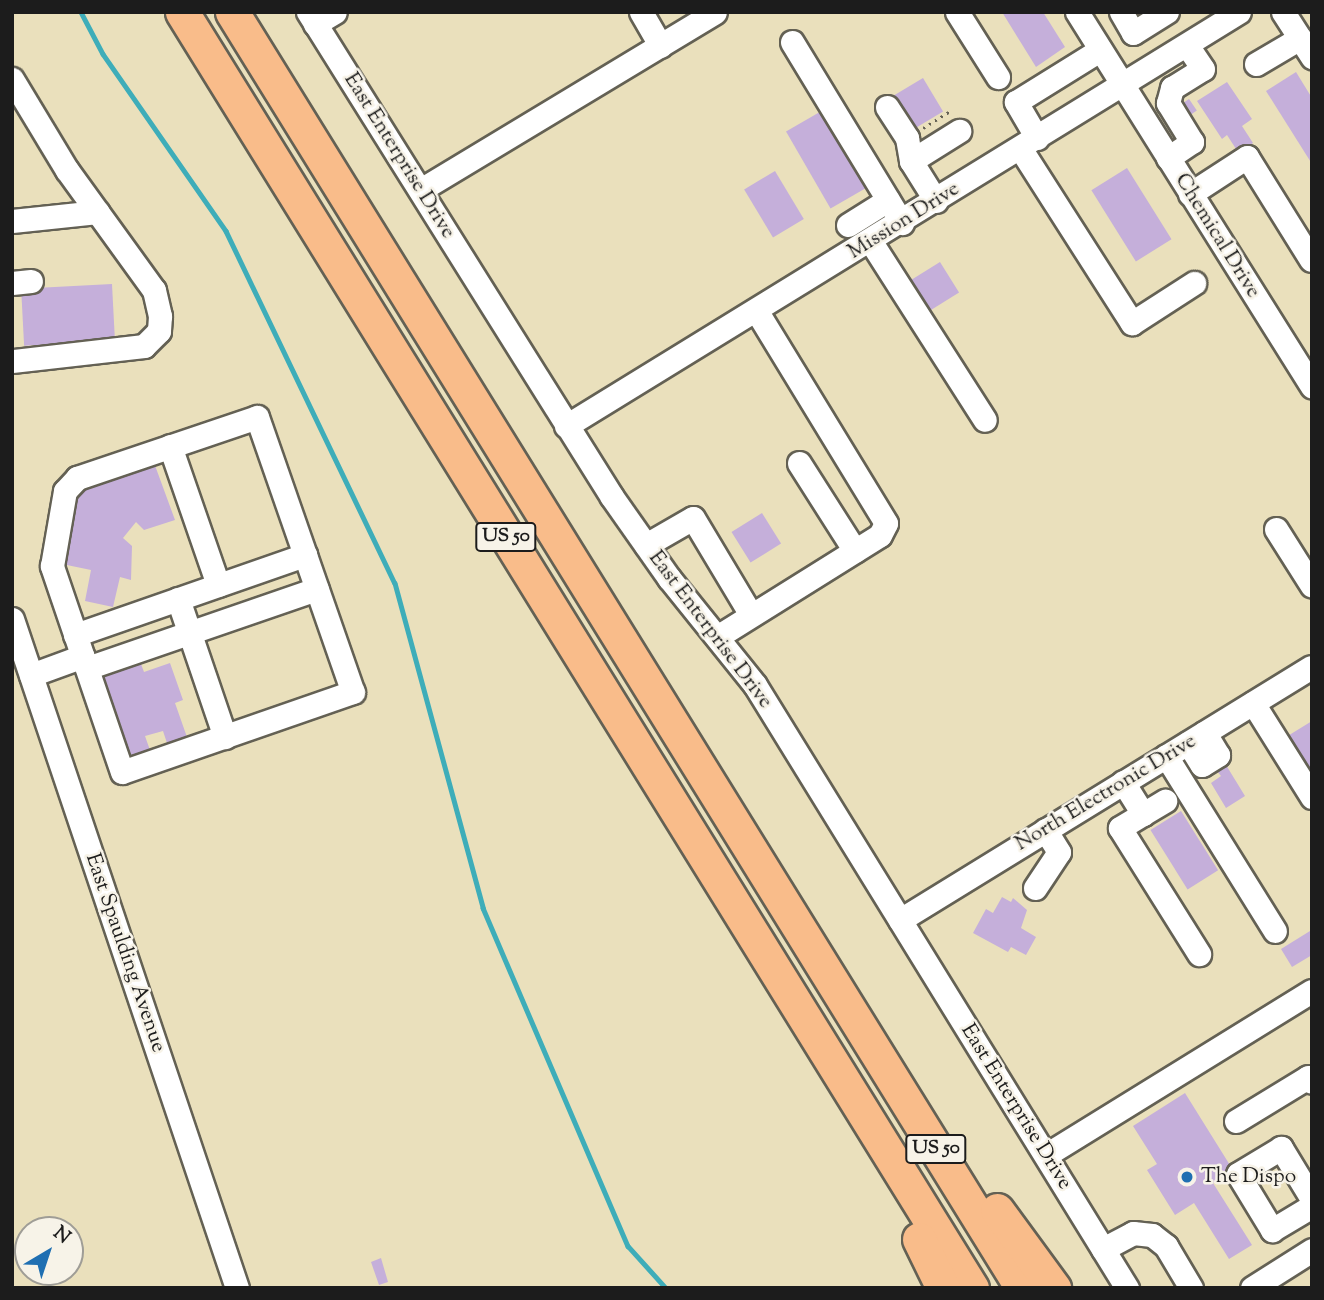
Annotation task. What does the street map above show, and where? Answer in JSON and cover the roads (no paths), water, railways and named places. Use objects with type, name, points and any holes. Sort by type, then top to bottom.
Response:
[{"type":"highway","name":"US 50","points":[[182,12],[972,1288]]},
{"type":"highway","name":"US 50","points":[[232,12],[1022,1288]]},
{"type":"highway","points":[[850,1011],[1054,1288]]},
{"type":"highway","points":[[831,1061],[943,1288]]},
{"type":"street","points":[[311,18],[335,12]]},
{"type":"street","points":[[641,12],[662,46]]},
{"type":"street","points":[[422,189],[715,12]]},
{"type":"street","points":[[957,12],[998,77]]},
{"type":"street","name":"Chemical Drive","points":[[1077,12],[1312,386]]},
{"type":"street","points":[[1121,12],[1133,33],[1160,17],[1180,49],[1203,69],[1171,88],[1168,103],[1192,142],[1168,158]]},
{"type":"street","name":"Mission Drive","points":[[566,426],[902,223],[1239,12]]},
{"type":"street","points":[[1283,12],[1312,57]]},
{"type":"street","name":"East Enterprise Drive","points":[[311,18],[422,189],[566,426],[646,545],[755,685],[1127,1288]]},
{"type":"street","points":[[1256,64],[1300,38]]},
{"type":"street","points":[[792,42],[902,223]]},
{"type":"street","points":[[1100,50],[1016,102],[1029,143],[1132,323],[1194,283]]},
{"type":"street","points":[[12,79],[98,212],[154,290],[159,331],[144,346],[12,360]]},
{"type":"street","points":[[887,107],[907,138],[911,161],[936,201]]},
{"type":"street","points":[[911,161],[954,121]]},
{"type":"street","points":[[1190,194],[1247,157],[1311,260]]},
{"type":"street","points":[[848,225],[888,200]]},
{"type":"street","points":[[12,221],[98,212]]},
{"type":"street","points":[[871,242],[985,420]]},
{"type":"street","points":[[717,637],[855,551],[885,529],[882,513],[757,312]]},
{"type":"street","points":[[257,416],[305,555],[353,692],[122,772],[52,566],[65,491],[77,478],[257,416]]},
{"type":"street","points":[[170,446],[218,585]]},
{"type":"street","points":[[799,463],[855,551]]},
{"type":"street","points":[[646,545],[693,518],[751,615]]},
{"type":"street","points":[[1276,529],[1312,586]]},
{"type":"street","points":[[31,675],[82,653],[178,599],[305,555]]},
{"type":"street","points":[[82,653],[190,632],[317,589]]},
{"type":"street","points":[[178,599],[225,737]]},
{"type":"street","name":"East Spaulding Avenue","points":[[12,619],[237,1288]]},
{"type":"street","name":"North Electronic Drive","points":[[900,920],[1312,667]]},
{"type":"street","points":[[1253,703],[1312,797]]},
{"type":"street","points":[[1166,756],[1275,931]]},
{"type":"street","points":[[1123,782],[1143,814]]},
{"type":"street","points":[[1165,801],[1120,828],[1199,954]]},
{"type":"street","points":[[1035,888],[1059,852],[1045,830]]},
{"type":"street","points":[[1046,1156],[1309,996]]},
{"type":"street","points":[[1236,1121],[1308,1077],[1312,1082]]},
{"type":"street","points":[[1312,1199],[1281,1148],[1238,1174],[1272,1230],[1312,1206]]},
{"type":"street","points":[[1252,1288],[1307,1253],[1282,1224]]},
{"type":"street","points":[[1104,1249],[1133,1233],[1152,1235],[1166,1247],[1191,1288]]},
{"type":"waterway","points":[[81,12],[103,54],[226,231],[395,583],[483,908],[628,1246],[666,1288]]},
{"type":"place","name":"The Dispo","points":[[1187,1177]]}]
